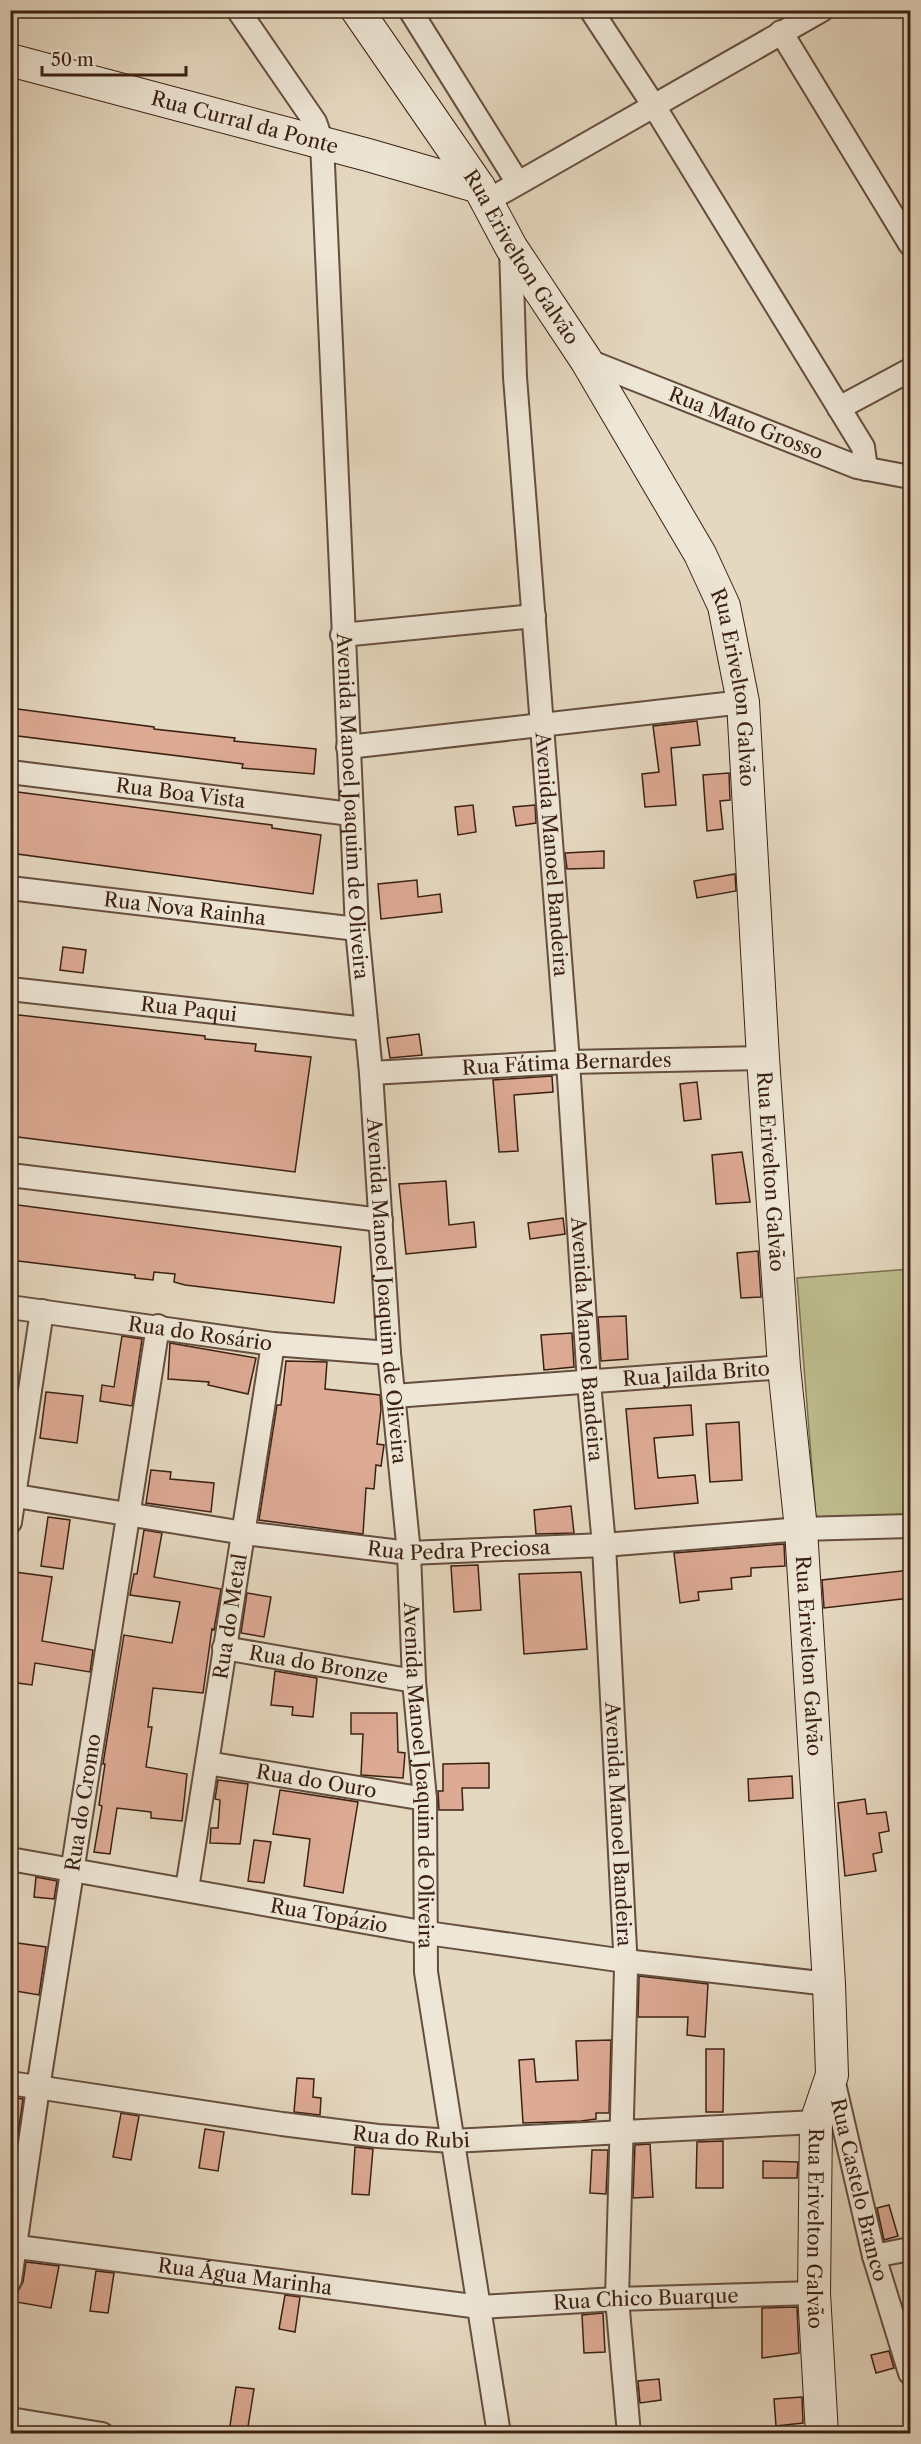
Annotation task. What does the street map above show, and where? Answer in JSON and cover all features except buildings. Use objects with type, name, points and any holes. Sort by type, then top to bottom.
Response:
[{"type":"main road","name":"Rua Erivelton Galvão","points":[[357,10],[483,194],[511,247],[586,360],[700,554],[724,606],[743,702],[763,1058],[784,1367],[801,1529],[829,1984],[832,2075],[816,2122],[814,2293],[822,2433]]},
{"type":"main road","name":"Rua Curral da Ponte","points":[[10,60],[322,142],[483,194]]},
{"type":"street","points":[[238,10],[315,122],[322,142]]},
{"type":"street","points":[[591,10],[654,105],[863,447],[866,469]]},
{"type":"street","points":[[483,194],[518,183],[822,10]]},
{"type":"street","points":[[420,14],[518,183]]},
{"type":"street","points":[[781,32],[910,244]]},
{"type":"street","name":"Avenida Manoel Joaquim de Oliveira","points":[[322,142],[342,635],[357,929],[371,1073],[389,1353],[409,1553],[414,1681],[425,1799],[426,1972],[499,2433]]},
{"type":"street","name":"Avenida Manoel Bandeira","points":[[511,247],[515,377],[568,1062],[589,1383],[604,1545],[625,1961],[617,2299],[629,2433]]},
{"type":"street","name":"Rua Mato Grosso","points":[[586,360],[866,469],[910,477]]},
{"type":"street","points":[[839,408],[910,370]]},
{"type":"street","points":[[342,635],[534,616]]},
{"type":"street","points":[[348,747],[743,702]]},
{"type":"street","name":"Rua Boa Vista","points":[[10,772],[351,814]]},
{"type":"street","name":"Rua Nova Rainha","points":[[10,888],[357,929]]},
{"type":"street","name":"Rua Paqui","points":[[10,988],[366,1029]]},
{"type":"street","name":"Rua Fátima Bernardes","points":[[371,1073],[568,1062],[763,1058]]},
{"type":"street","points":[[10,1175],[381,1220]]},
{"type":"street","name":"Rua do Rosário","points":[[10,1307],[158,1326],[273,1344],[389,1353]]},
{"type":"street","points":[[10,1522],[42,1311]]},
{"type":"street","name":"Rua do Cromo","points":[[10,2280],[13,2246],[158,1326]]},
{"type":"street","name":"Rua do Metal","points":[[187,1889],[273,1344]]},
{"type":"street","name":"Rua Jailda Brito","points":[[394,1396],[784,1367]]},
{"type":"street","name":"Rua Pedra Preciosa","points":[[13,1495],[244,1533],[409,1553],[604,1545],[801,1529],[910,1526]]},
{"type":"street","name":"Rua do Bronze","points":[[224,1648],[414,1681]]},
{"type":"street","name":"Rua do Ouro","points":[[207,1763],[425,1799]]},
{"type":"street","name":"Rua Topázio","points":[[10,1859],[72,1868],[427,1933],[625,1961],[829,1984]]},
{"type":"street","name":"Rua Castelo Branco","points":[[832,2075],[874,2256],[910,2373]]},
{"type":"street","name":"Rua do Rubi","points":[[10,2083],[282,2124],[452,2141],[816,2122]]},
{"type":"street","name":"Rua Água Marinha","points":[[13,2246],[480,2307]]},
{"type":"street","points":[[874,2256],[910,2249]]},
{"type":"street","name":"Rua Chico Buarque","points":[[480,2307],[617,2299],[814,2293]]},
{"type":"street","points":[[10,2419],[102,2433]]},
{"type":"shaded area","points":[[910,1269],[910,1516],[816,1519],[797,1278]]}]
